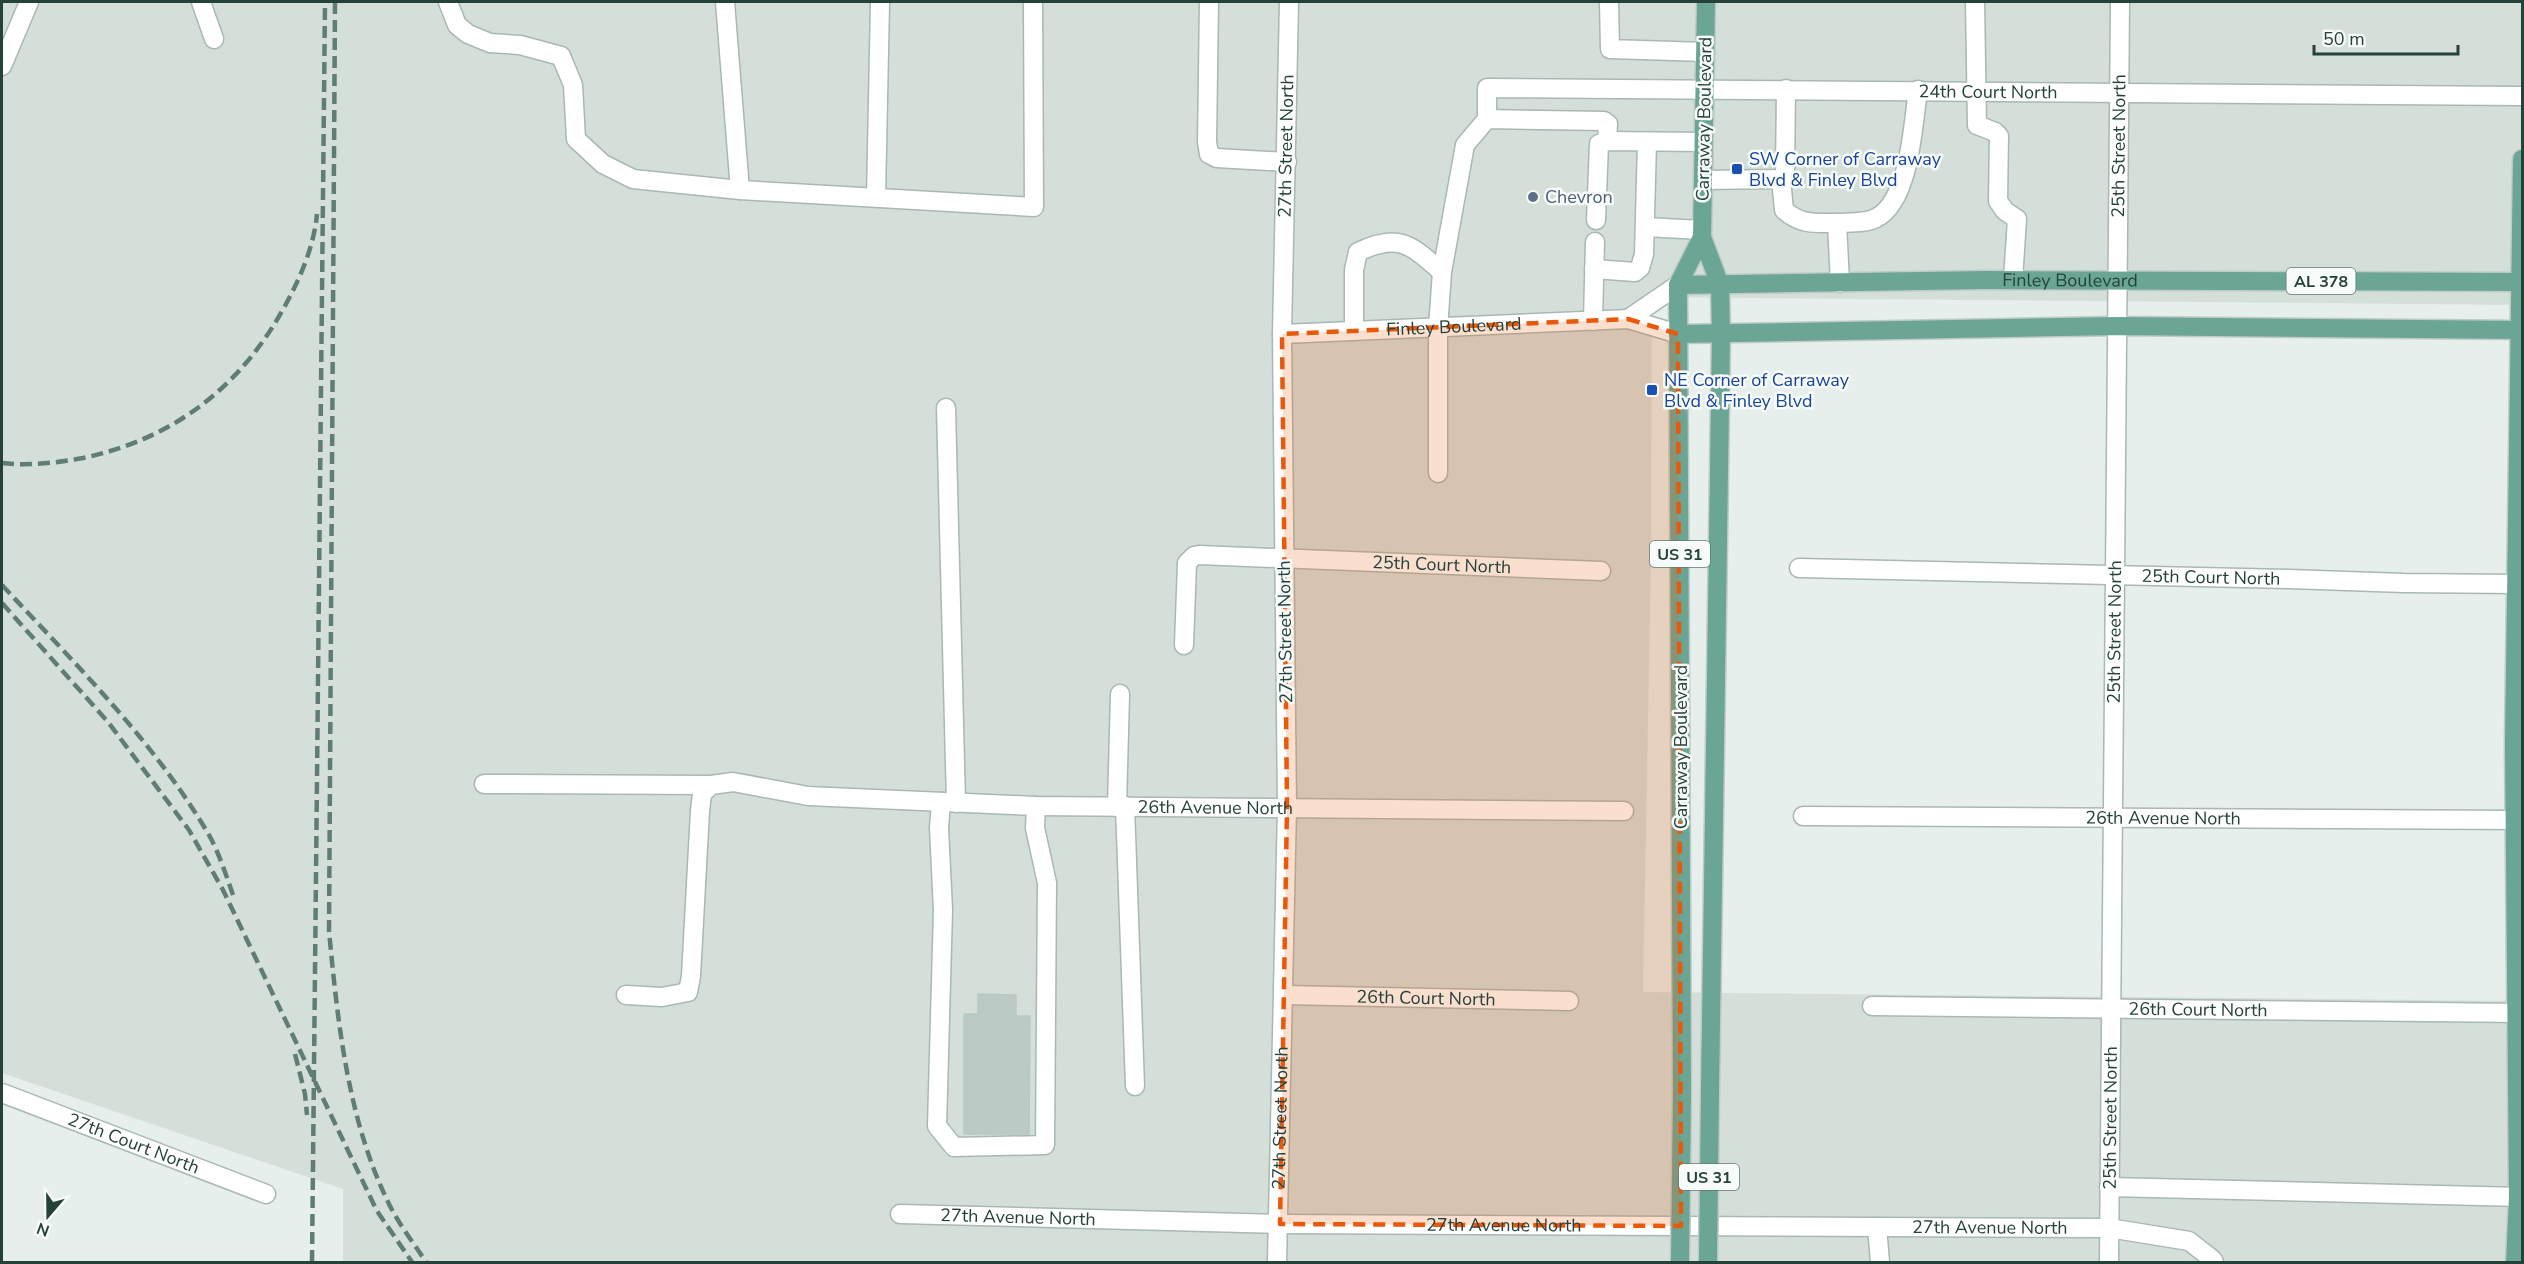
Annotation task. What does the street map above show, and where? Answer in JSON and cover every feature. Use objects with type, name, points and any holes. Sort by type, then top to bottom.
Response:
[{"type":"main road","name":"Carraway Boulevard","points":[[1706,2],[1702,234],[1720,285],[1721,334],[1708,1263]]},
{"type":"main road","points":[[2515,1263],[2520,1197],[2519,590],[2523,159]]},
{"type":"main road","name":"Carraway Boulevard","points":[[1680,1263],[1682,1092],[1678,285],[1702,234]]},
{"type":"main road","name":"Finley Boulevard","points":[[1678,285],[2013,280],[2522,282]]},
{"type":"main road","name":"Finley Boulevard","points":[[1678,334],[2119,326],[2521,330]]},
{"type":"street","points":[[2,66],[29,2]]},
{"type":"street","points":[[201,2],[214,39]]},
{"type":"street","points":[[448,2],[457,25],[468,34],[490,43],[520,45],[561,56],[573,85],[576,139],[603,164],[633,179],[740,190],[1034,207],[1033,2]]},
{"type":"street","points":[[725,2],[740,190]]},
{"type":"street","points":[[876,197],[880,2]]},
{"type":"street","points":[[1209,2],[1207,142],[1209,154],[1217,158],[1287,162]]},
{"type":"street","name":"27th Street North","points":[[1277,1263],[1280,1224],[1287,807],[1282,334],[1289,2]]},
{"type":"street","points":[[1608,2],[1610,49],[1705,52]]},
{"type":"street","points":[[1975,2],[1977,125],[1999,136],[1998,201],[2005,211],[2017,219],[2013,280]]},
{"type":"street","name":"25th Street North","points":[[2109,1263],[2119,326],[2120,2]]},
{"type":"street","name":"24th Court North","points":[[1487,119],[1487,88],[2523,96]]},
{"type":"street","points":[[1703,180],[1781,179],[1785,175],[1787,166],[1786,89]]},
{"type":"street","points":[[1781,179],[1784,210],[1796,220],[1812,223],[1837,223],[1875,219],[1893,202],[1904,174],[1918,90]]},
{"type":"street","points":[[1438,473],[1438,328],[1442,272],[1465,145],[1487,119],[1604,121],[1608,124],[1607,141]]},
{"type":"street","points":[[1596,220],[1599,144],[1607,141],[1703,142]]},
{"type":"street","points":[[1594,269],[1635,272],[1640,268],[1645,227],[1647,142]]},
{"type":"street","points":[[1837,223],[1840,283]]},
{"type":"street","points":[[1645,227],[1702,234]]},
{"type":"street","points":[[1354,331],[1354,270],[1358,252],[1376,243],[1392,242],[1413,246],[1442,272]]},
{"type":"street","points":[[1593,321],[1595,242]]},
{"type":"street","points":[[1628,320],[1678,285]]},
{"type":"street","name":"Finley Boulevard","points":[[1282,334],[1628,320],[1678,334]]},
{"type":"street","points":[[946,408],[949,802],[939,828],[943,910],[937,1126],[954,1147],[1045,1145],[1047,883],[1035,828],[1036,806]]},
{"type":"street","name":"25th Court North","points":[[1184,645],[1187,563],[1194,556],[1284,557],[1601,571]]},
{"type":"street","name":"25th Court North","points":[[1799,568],[2116,575],[2519,590]]},
{"type":"street","points":[[1120,694],[1121,807],[1135,1086]]},
{"type":"street","name":"26th Avenue North","points":[[483,784],[711,785],[733,782],[808,796],[1036,806],[1624,811]]},
{"type":"street","points":[[626,995],[662,997],[688,992],[691,976],[700,811],[702,794],[711,785]]},
{"type":"street","name":"26th Avenue North","points":[[1803,816],[2519,820]]},
{"type":"street","name":"26th Court North","points":[[1284,995],[1569,1001]]},
{"type":"street","name":"26th Court North","points":[[1872,1006],[2520,1013]]},
{"type":"street","name":"27th Court North","points":[[2,1093],[266,1194]]},
{"type":"street","points":[[2109,1187],[2520,1197]]},
{"type":"street","name":"27th Avenue North","points":[[900,1215],[1280,1224],[2109,1228],[2189,1241],[2214,1263]]},
{"type":"street","points":[[1877,1227],[1880,1263]]},
{"type":"highlighted area","points":[[1628,319],[1678,334],[1681,1226],[1280,1224],[1287,807],[1282,334]]},
{"type":"shaded area","points":[[2,2],[2522,2],[2522,305],[1652,297],[1651,558],[1643,992],[2522,1001],[2522,1262],[343,1262],[343,1189],[2,1073]]},
{"type":"building","points":[[978,994],[1016,995],[1016,1016],[1030,1016],[1029,1134],[964,1134],[964,1014],[978,1014]]},
{"type":"railway","points":[[312,1262],[325,2]]},
{"type":"railway","points":[[335,2],[329,931],[341,1038],[364,1142],[391,1208],[426,1262]]},
{"type":"railway","points":[[2,463],[53,463],[116,449],[176,423],[202,405],[249,360],[286,304],[302,272],[310,249],[317,214]]},
{"type":"railway","points":[[2,585],[112,704],[164,767],[209,835],[233,895]]},
{"type":"railway","points":[[2,603],[108,722],[189,830],[223,890],[377,1211],[412,1262]]},
{"type":"railway","points":[[295,1054],[305,1094],[307,1115]]},
{"type":"place","name":"SW Corner of Carraway Blvd & Finley Blvd","points":[[1737,169]]},
{"type":"place","name":"Chevron","points":[[1533,197]]},
{"type":"place","name":"NE Corner of Carraway Blvd & Finley Blvd","points":[[1652,390]]}]
